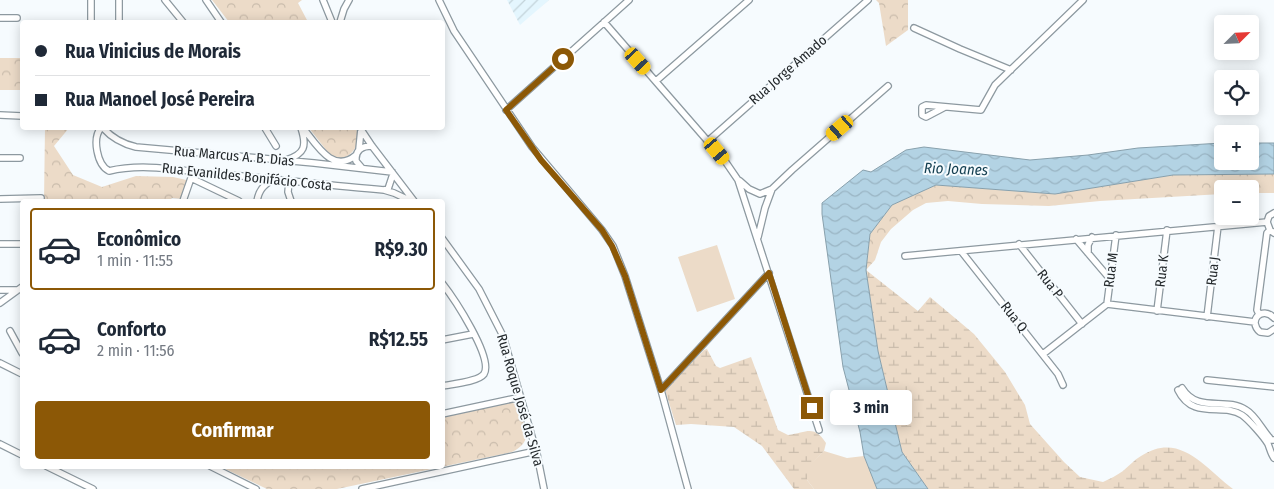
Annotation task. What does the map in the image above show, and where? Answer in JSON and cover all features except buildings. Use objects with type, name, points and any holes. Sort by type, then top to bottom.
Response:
[{"type":"street","points":[[91,0],[91,20]]},
{"type":"street","points":[[119,0],[119,20]]},
{"type":"street","points":[[166,0],[181,20]]},
{"type":"street","points":[[323,0],[331,20]]},
{"type":"street","points":[[341,20],[344,8],[349,0]]},
{"type":"street","points":[[439,0],[454,32],[541,160],[602,230],[612,246],[625,276],[668,415],[688,489]]},
{"type":"street","points":[[506,110],[629,0]]},
{"type":"street","points":[[656,81],[749,0]]},
{"type":"street","name":"Rua Jorge Amado","points":[[708,141],[868,0]]},
{"type":"street","points":[[945,107],[981,110],[995,85],[1083,0]]},
{"type":"street","points":[[207,1],[220,20]]},
{"type":"street","points":[[0,18],[17,18]]},
{"type":"street","points":[[604,22],[708,141],[730,167],[738,180],[819,430]]},
{"type":"street","points":[[914,28],[1012,70]]},
{"type":"street","points":[[738,180],[756,193],[763,193],[772,189],[888,86]]},
{"type":"street","points":[[0,116],[20,116]]},
{"type":"street","name":"Rua Evanildes Bonifácio Costa","points":[[100,130],[96,136],[96,146],[104,167],[109,171],[137,167],[386,190]]},
{"type":"street","name":"Rua Marcus A. B. Dias","points":[[104,130],[114,139],[136,147],[314,163],[393,173]]},
{"type":"street","points":[[266,130],[276,146]]},
{"type":"street","points":[[302,130],[304,139],[302,158],[306,163]]},
{"type":"street","points":[[304,130],[328,157],[341,162],[351,159],[365,146],[372,146]]},
{"type":"street","points":[[360,130],[357,163],[362,168]]},
{"type":"street","points":[[361,130],[412,199]]},
{"type":"street","points":[[284,160],[296,156],[310,144],[319,148]]},
{"type":"street","points":[[314,163],[320,157],[319,148]]},
{"type":"street","points":[[372,169],[378,164],[380,157]]},
{"type":"street","points":[[0,158],[20,158]]},
{"type":"street","points":[[184,199],[193,172]]},
{"type":"street","points":[[386,190],[393,173]]},
{"type":"street","points":[[191,178],[235,199]]},
{"type":"street","points":[[258,199],[258,193],[261,188],[273,180]]},
{"type":"street","points":[[289,181],[288,192],[290,199]]},
{"type":"street","points":[[386,190],[404,187]]},
{"type":"street","points":[[394,193],[404,187]]},
{"type":"street","points":[[758,237],[772,189]]},
{"type":"street","points":[[386,190],[408,199]]},
{"type":"street","points":[[0,199],[41,198]]},
{"type":"street","points":[[1274,213],[1269,216],[1267,222],[1272,232],[1266,233],[1257,310],[1259,314],[1255,322],[1257,330],[1264,334],[1274,329]]},
{"type":"street","points":[[905,256],[1267,222]]},
{"type":"street","name":"Rua J","points":[[1207,317],[1218,226]]},
{"type":"street","name":"Rua K","points":[[1157,311],[1167,230]]},
{"type":"street","name":"Rua M","points":[[1107,304],[1116,235]]},
{"type":"street","points":[[1088,253],[1088,245],[1092,237]]},
{"type":"street","points":[[1076,239],[1110,278]]},
{"type":"street","name":"Rua Roque José da Silva","points":[[445,242],[470,275],[488,305],[503,336],[536,451],[544,489]]},
{"type":"street","points":[[0,244],[20,244]]},
{"type":"street","name":"Rua P","points":[[1019,244],[1082,324]]},
{"type":"street","name":"Rua Q","points":[[961,250],[1043,354],[1058,374],[1063,385]]},
{"type":"street","points":[[1096,263],[1105,262],[1112,258]]},
{"type":"street","points":[[661,392],[769,273]]},
{"type":"street","points":[[445,287],[473,334],[485,361],[485,372],[483,375],[476,379],[445,385]]},
{"type":"street","points":[[0,290],[20,288]]},
{"type":"street","points":[[0,302],[20,288]]},
{"type":"street","points":[[445,293],[449,292]]},
{"type":"street","points":[[1043,354],[1107,304],[1255,322]]},
{"type":"street","points":[[1259,314],[1268,313],[1274,318]]},
{"type":"street","points":[[10,331],[20,349]]},
{"type":"street","points":[[445,339],[473,334]]},
{"type":"street","points":[[2,362],[20,373]]},
{"type":"street","points":[[1208,380],[1274,387]]},
{"type":"street","points":[[1180,389],[1181,397],[1198,408],[1242,415],[1271,441],[1274,458]]},
{"type":"street","points":[[445,413],[521,397]]},
{"type":"street","points":[[0,444],[20,454]]},
{"type":"street","points":[[362,489],[536,451]]},
{"type":"street","points":[[52,469],[93,489]]},
{"type":"street","points":[[216,469],[256,489]]},
{"type":"shaded area","points":[[507,0],[549,0],[520,25]]},
{"type":"green space","points":[[212,0],[302,0],[298,3],[307,20],[227,20]]},
{"type":"green space","points":[[876,0],[908,0],[908,30],[886,46],[879,3]]},
{"type":"green space","points":[[0,58],[20,58],[20,90],[0,90]]},
{"type":"green space","points":[[45,130],[67,130],[54,146],[73,175],[102,187],[136,176],[173,177],[191,181],[183,199],[44,199]]},
{"type":"green space","points":[[311,130],[356,130],[358,139],[356,147],[350,154],[341,160],[330,155]]},
{"type":"green space","points":[[1274,174],[1274,193],[1259,193],[1259,180],[1214,180],[1214,194],[1049,206],[948,201],[926,203],[913,210],[891,229],[881,242],[875,260],[866,270],[870,234],[892,205],[936,185],[1055,194],[1173,175]]},
{"type":"green space","points":[[717,245],[735,299],[697,312],[678,257]]},
{"type":"green space","points":[[866,270],[918,311],[930,297],[974,334],[1005,372],[1025,405],[1030,424],[1080,477],[1103,482],[1123,471],[1141,456],[1155,449],[1168,448],[1180,450],[1191,455],[1233,489],[928,489],[902,452],[878,351]]},
{"type":"green space","points":[[707,349],[716,366],[720,368],[751,357],[778,430],[788,435],[809,431],[817,433],[826,443],[824,451],[807,469],[807,480],[814,489],[794,489],[762,446],[734,427],[691,424],[676,425],[665,390]]},
{"type":"green space","points":[[510,402],[520,406],[526,426],[526,438],[519,448],[512,452],[445,466],[445,416]]},
{"type":"green space","points":[[824,451],[847,458],[864,456],[877,489],[814,489],[807,480],[807,468]]},
{"type":"green space","points":[[225,469],[432,469],[337,489],[267,489]]},
{"type":"water","name":"Rio Joanes","points":[[1214,143],[1214,170],[1259,170],[1259,143],[1274,143],[1274,174],[1173,175],[1055,194],[936,185],[892,205],[870,234],[866,270],[878,351],[902,452],[928,489],[877,489],[864,456],[860,432],[843,367],[822,203],[863,170],[871,172],[906,150],[924,147],[1030,160],[1138,148]]},
{"type":"route","points":[[563,59],[506,110],[541,160],[602,230],[617,255],[661,390],[769,273],[812,408]]}]
